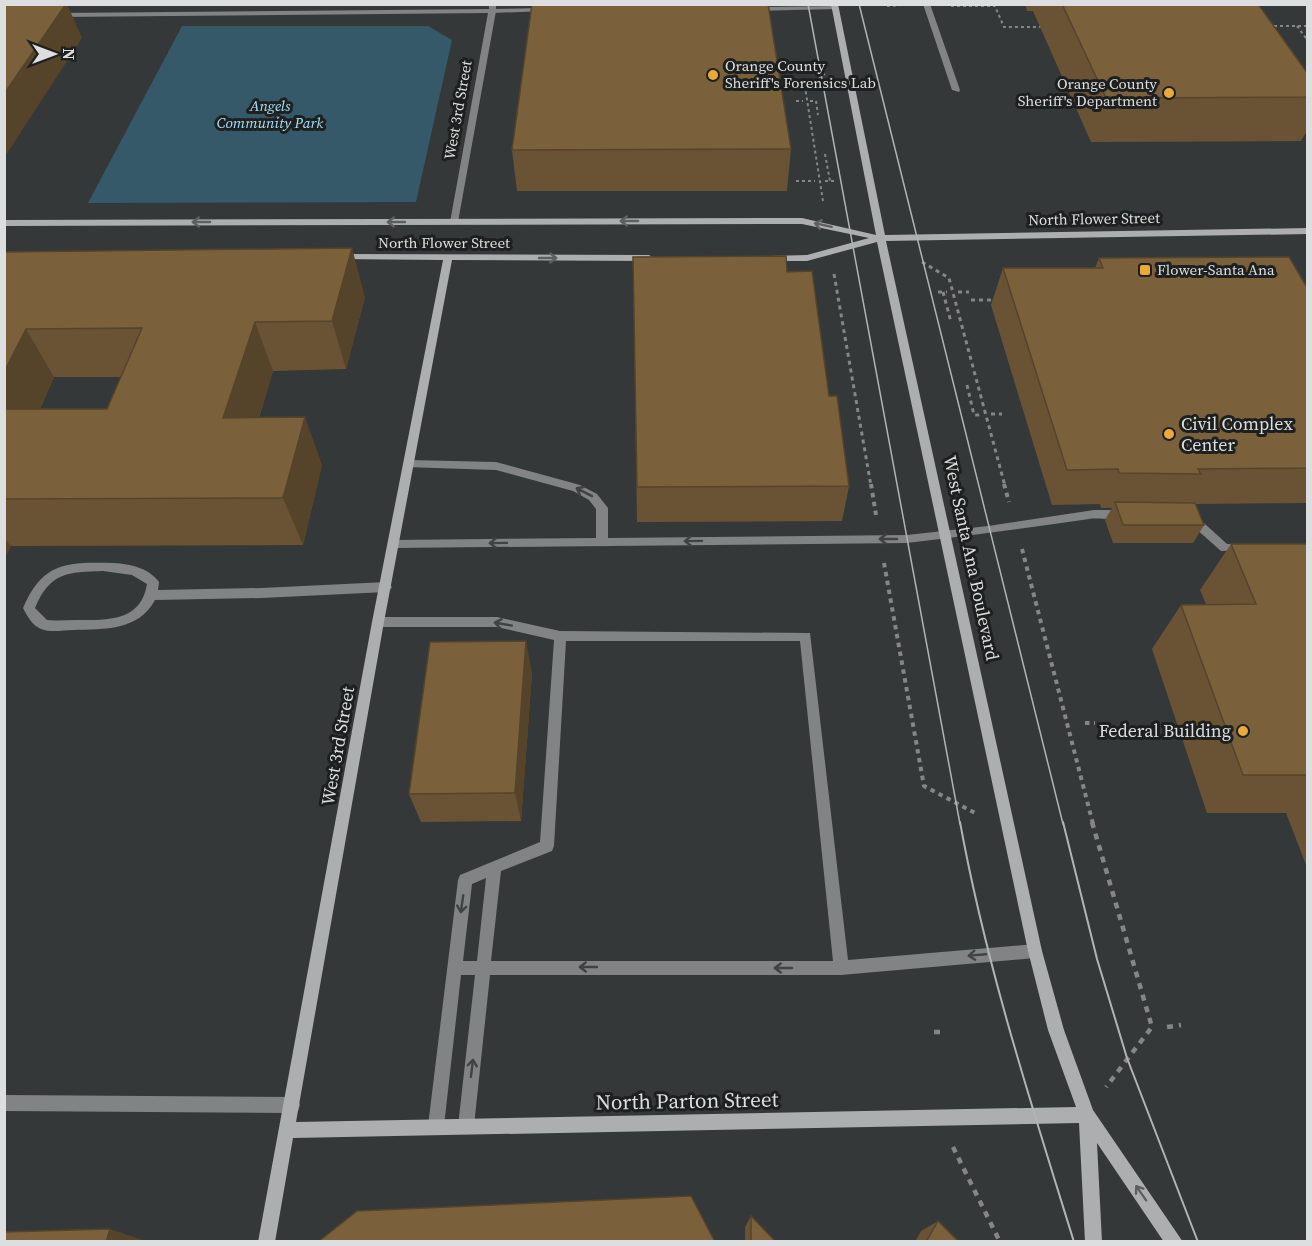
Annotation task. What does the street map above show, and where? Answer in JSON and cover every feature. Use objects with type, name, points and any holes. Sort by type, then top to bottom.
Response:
[{"type":"main road","name":"West Santa Ana Boulevard","points":[[835,6],[880,238],[947,536],[1035,951],[1056,1030],[1087,1115],[1175,1242]]},
{"type":"main road","name":"North Flower Street","points":[[4,223],[802,221],[880,238],[1308,231]]},
{"type":"main road","name":"North Flower Street","points":[[763,258],[807,258],[880,238]]},
{"type":"main road","name":"North Flower Street","points":[[324,257],[658,258]]},
{"type":"main road","name":"West 3rd Street","points":[[266,1242],[378,622],[448,258]]},
{"type":"main road","name":"West Santa Ana Boulevard","points":[[1087,1115],[1094,1242]]},
{"type":"main road","name":"North Parton Street","points":[[287,1130],[1087,1115]]},
{"type":"street","points":[[164,14],[170,4]]},
{"type":"street","points":[[926,4],[956,90]]},
{"type":"street","points":[[746,9],[835,6]]},
{"type":"street","points":[[50,15],[493,8],[550,10]]},
{"type":"street","name":"West 3rd Street","points":[[454,222],[493,8]]},
{"type":"street","points":[[409,464],[496,466],[576,488],[593,497],[602,508],[602,542]]},
{"type":"street","points":[[394,544],[880,539],[947,536],[1094,514],[1130,514]]},
{"type":"street","points":[[1177,515],[1188,516],[1225,548],[1257,546]]},
{"type":"street","points":[[71,568],[131,568],[144,573],[153,582],[153,595],[142,611],[126,621],[108,625],[45,625],[35,619],[29,608],[38,586],[52,574],[71,568]]},
{"type":"street","points":[[153,595],[386,587]]},
{"type":"street","points":[[378,622],[497,622],[560,636],[806,636],[841,968]]},
{"type":"street","points":[[436,1126],[465,880],[547,846],[560,636]]},
{"type":"street","points":[[466,1126],[494,867]]},
{"type":"street","points":[[454,968],[841,968],[1035,951]]},
{"type":"street","points":[[4,1103],[292,1105]]},
{"type":"path","points":[[887,6],[912,5]]},
{"type":"path","points":[[941,6],[995,5],[1004,27],[1051,27]]},
{"type":"path","points":[[1262,26],[1308,26]]},
{"type":"path","points":[[1297,26],[1308,41]]},
{"type":"path","points":[[827,226],[805,87],[846,61]]},
{"type":"path","points":[[796,101],[803,101]]},
{"type":"path","points":[[810,101],[816,101],[818,116]]},
{"type":"path","points":[[825,154],[830,181]]},
{"type":"path","points":[[796,181],[815,181]]},
{"type":"path","points":[[825,181],[835,181]]},
{"type":"path","points":[[880,238],[949,278],[1094,828],[1152,1027],[1087,1115]]},
{"type":"path","points":[[831,252],[924,786],[1009,830]]},
{"type":"path","points":[[938,292],[945,292],[951,322]]},
{"type":"path","points":[[958,292],[969,292]]},
{"type":"path","points":[[971,300],[1006,300]]},
{"type":"path","points":[[967,385],[974,415],[980,415]]},
{"type":"path","points":[[991,414],[1002,414]]},
{"type":"path","points":[[1085,723],[1095,723]]},
{"type":"path","points":[[1167,1027],[1181,1025]]},
{"type":"path","points":[[934,1032],[943,1032]]},
{"type":"path","points":[[953,1147],[1000,1242]]},
{"type":"green space","name":"Angels Community Park","points":[[182,26],[428,26],[452,40],[416,202],[88,203]]},
{"type":"building","points":[[4,4],[66,4],[4,94]]},
{"type":"building","points":[[532,4],[768,4],[791,149],[512,150]]},
{"type":"building","points":[[1062,4],[1258,4],[1308,74],[1308,97],[1106,98]]},
{"type":"building","points":[[352,248],[332,321],[255,322],[223,418],[305,417],[283,498],[4,499],[4,409],[107,409],[142,328],[26,329],[4,372],[4,252]]},
{"type":"building","points":[[786,256],[787,272],[812,271],[829,396],[837,396],[849,486],[637,487],[633,257]]},
{"type":"building","name":"Civil Complex Center","points":[[1289,257],[1308,289],[1308,468],[1198,469],[1201,474],[1119,473],[1118,469],[1067,470],[1003,268],[1103,268],[1099,258]]},
{"type":"building","points":[[1115,502],[1195,503],[1204,525],[1123,525]]},
{"type":"building","points":[[1231,544],[1308,544],[1308,775],[1243,775],[1181,605],[1256,604]]},
{"type":"building","points":[[526,641],[515,793],[409,794],[430,642]]},
{"type":"building","points":[[691,1196],[715,1242],[318,1242],[357,1211]]},
{"type":"building","points":[[751,1216],[776,1242],[751,1242]]},
{"type":"building","points":[[938,1221],[959,1242],[926,1242]]},
{"type":"building","points":[[110,1229],[106,1242],[4,1242],[4,1232]]},
{"type":"tram line","points":[[808,4],[960,824]]},
{"type":"tram line","points":[[859,4],[1063,824]]},
{"type":"tram line","points":[[960,822],[996,981],[1074,1242]]},
{"type":"tram line","points":[[1063,822],[1097,959],[1127,1058],[1198,1242]]},
{"type":"place","name":"Orange County Sheriff's Forensics Lab","points":[[713,75]]},
{"type":"place","name":"Orange County Sheriff's Department","points":[[1169,93]]},
{"type":"place","name":"Flower-Santa Ana","points":[[1145,270]]},
{"type":"place","name":"Civil Complex Center","points":[[1169,434]]},
{"type":"place","name":"Federal Building","points":[[1243,731]]}]
